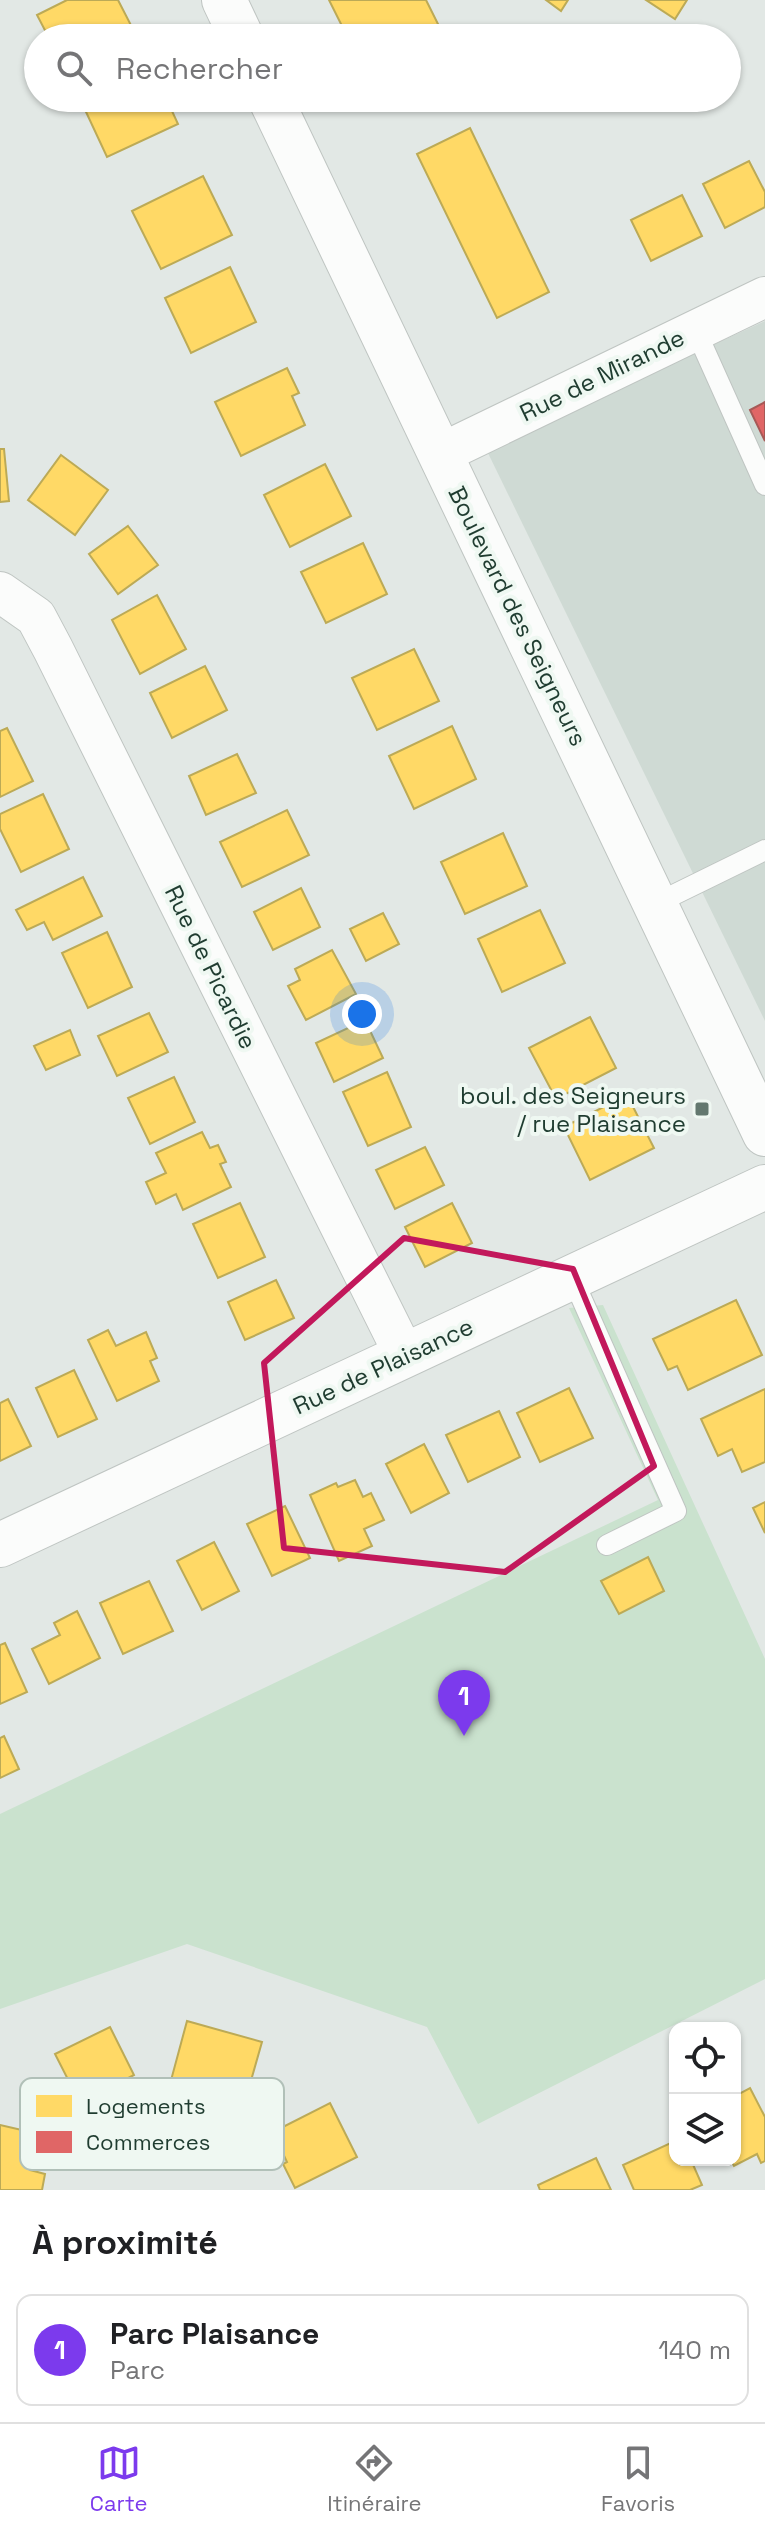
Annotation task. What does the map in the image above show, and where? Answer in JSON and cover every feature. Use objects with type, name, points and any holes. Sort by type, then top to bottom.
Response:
[{"type":"street","points":[[224,0],[235,24]]},
{"type":"street","name":"Boulevard des Seigneurs","points":[[277,112],[765,1134]]},
{"type":"street","name":"Rue de Mirande","points":[[440,454],[765,297]]},
{"type":"street","name":"Rue de Picardie","points":[[0,592],[36,617],[405,1356]]},
{"type":"street","name":"Rue de Plaisance","points":[[0,1545],[765,1187]]},
{"type":"lane","points":[[696,331],[765,485]]},
{"type":"lane","points":[[655,904],[765,850]]},
{"type":"lane","points":[[572,1277],[676,1511],[607,1545]]},
{"type":"highlighted area","points":[[404,1238],[573,1269],[654,1466],[505,1572],[284,1548],[264,1363]]},
{"type":"shaded area","points":[[765,321],[765,1021],[486,449]]},
{"type":"green space","points":[[603,1305],[765,1659],[765,1979],[680,2022],[669,2022],[669,2028],[478,2124],[427,2027],[187,1944],[0,2009],[0,1814],[658,1500],[569,1308]]},
{"type":"building: Logements","points":[[67,0],[118,0],[130,24],[42,24],[37,15]]},
{"type":"building: Logements","points":[[329,0],[426,0],[438,24],[341,24]]},
{"type":"building: Logements","points":[[546,0],[568,0],[561,11]]},
{"type":"building: Logements","points":[[646,0],[687,0],[675,19]]},
{"type":"building: Logements","points":[[86,112],[172,112],[178,124],[107,157]]},
{"type":"building: Logements","points":[[470,128],[549,292],[497,318],[417,154]]},
{"type":"building: Logements","points":[[749,161],[765,192],[765,207],[725,228],[703,184]]},
{"type":"building: Logements","points":[[203,176],[232,235],[161,269],[132,211]]},
{"type":"building: Logements","points":[[682,195],[702,236],[651,261],[631,220]]},
{"type":"building: Logements","points":[[230,267],[256,322],[191,353],[165,298]]},
{"type":"building: Logements","points":[[287,368],[299,393],[292,396],[305,425],[241,456],[215,402]]},
{"type":"building: Logements","points":[[0,449],[4,449],[9,501],[0,502]]},
{"type":"building: Logements","points":[[61,455],[108,490],[75,535],[28,500]]},
{"type":"building: Logements","points":[[325,464],[351,516],[290,547],[264,495]]},
{"type":"building: Logements","points":[[128,526],[158,565],[118,594],[89,554]]},
{"type":"building: Logements","points":[[363,543],[387,594],[326,623],[301,572]]},
{"type":"building: Logements","points":[[157,595],[186,649],[140,674],[112,620]]},
{"type":"building: Logements","points":[[414,649],[439,701],[377,730],[352,678]]},
{"type":"building: Logements","points":[[205,666],[227,710],[172,738],[150,693]]},
{"type":"building: Logements","points":[[452,726],[476,779],[414,809],[389,756]]},
{"type":"building: Logements","points":[[7,728],[33,781],[0,797],[0,731]]},
{"type":"building: Logements","points":[[237,754],[256,793],[206,815],[189,776]]},
{"type":"building: Logements","points":[[43,794],[69,849],[21,872],[0,829],[0,814]]},
{"type":"building: Logements","points":[[287,810],[309,855],[242,887],[220,842]]},
{"type":"building: Logements","points":[[503,833],[527,886],[465,914],[441,862]]},
{"type":"building: Logements","points":[[83,877],[102,916],[53,940],[44,922],[27,930],[16,910]]},
{"type":"building: Logements","points":[[301,888],[320,927],[273,950],[254,912]]},
{"type":"building: Logements","points":[[540,910],[565,963],[502,992],[478,939]]},
{"type":"building: Logements","points":[[383,913],[399,944],[366,961],[350,929]]},
{"type":"building: Logements","points":[[107,932],[132,987],[88,1008],[62,953]]},
{"type":"building: Logements","points":[[332,950],[356,994],[306,1020],[288,986],[300,980],[295,969]]},
{"type":"building: Logements","points":[[149,1013],[168,1052],[117,1076],[98,1036]]},
{"type":"building: Logements","points":[[590,1017],[616,1068],[556,1099],[529,1048]]},
{"type":"building: Logements","points":[[365,1020],[383,1058],[334,1082],[316,1043]]},
{"type":"building: Logements","points":[[70,1030],[80,1055],[46,1070],[34,1046]]},
{"type":"building: Logements","points":[[387,1072],[411,1127],[368,1146],[343,1092]]},
{"type":"building: Logements","points":[[174,1077],[195,1122],[150,1144],[128,1098]]},
{"type":"building: Logements","points":[[627,1095],[654,1148],[590,1180],[564,1127]]},
{"type":"building: Logements","points":[[202,1132],[210,1148],[218,1145],[226,1162],[220,1164],[231,1187],[183,1210],[176,1194],[156,1204],[146,1182],[166,1173],[156,1153]]},
{"type":"building: Logements","points":[[425,1147],[444,1185],[395,1209],[376,1170]]},
{"type":"building: Logements","points":[[240,1203],[265,1257],[218,1278],[193,1224]]},
{"type":"building: Logements","points":[[452,1203],[472,1243],[425,1267],[405,1227]]},
{"type":"building: Logements","points":[[276,1280],[294,1318],[245,1340],[228,1302]]},
{"type":"building: Logements","points":[[736,1300],[762,1355],[688,1390],[677,1366],[668,1370],[653,1339]]},
{"type":"building: Logements","points":[[108,1330],[116,1346],[146,1332],[157,1358],[150,1361],[159,1381],[117,1401],[88,1340]]},
{"type":"building: Logements","points":[[74,1370],[97,1419],[58,1437],[36,1388]]},
{"type":"building: Logements","points":[[569,1388],[593,1438],[540,1462],[517,1413]]},
{"type":"building: Logements","points":[[765,1389],[765,1462],[742,1472],[732,1449],[718,1456],[701,1419]]},
{"type":"building: Logements","points":[[8,1399],[31,1446],[0,1461],[0,1403]]},
{"type":"building: Logements","points":[[499,1411],[520,1457],[468,1482],[446,1435]]},
{"type":"building: Logements","points":[[424,1444],[449,1493],[411,1513],[386,1464]]},
{"type":"building: Logements","points":[[355,1480],[363,1497],[371,1493],[384,1520],[364,1529],[372,1546],[339,1561],[310,1495],[336,1483],[338,1487]]},
{"type":"building: Logements","points":[[765,1502],[765,1533],[753,1508]]},
{"type":"building: Logements","points":[[285,1506],[310,1558],[272,1576],[247,1524]]},
{"type":"building: Logements","points":[[214,1542],[239,1591],[202,1610],[177,1561]]},
{"type":"building: Logements","points":[[648,1557],[664,1591],[619,1614],[601,1581]]},
{"type":"building: Logements","points":[[149,1581],[173,1631],[123,1654],[100,1603]]},
{"type":"building: Logements","points":[[77,1611],[100,1658],[49,1684],[32,1649],[60,1635],[54,1623]]},
{"type":"building: Logements","points":[[5,1643],[27,1692],[0,1704],[0,1645]]},
{"type":"building: Logements","points":[[4,1736],[19,1769],[0,1778],[0,1738]]},
{"type":"building: Logements","points":[[187,2021],[262,2042],[252,2078],[172,2078]]},
{"type":"building: Logements","points":[[110,2027],[134,2075],[128,2078],[67,2078],[55,2054]]},
{"type":"building: Logements","points":[[750,2088],[765,2117],[765,2161],[761,2163],[757,2154],[741,2162],[741,2093]]},
{"type":"building: Logements","points":[[330,2103],[357,2157],[295,2188],[284,2166],[287,2162],[284,2156],[284,2126]]},
{"type":"building: Logements","points":[[0,2125],[20,2130],[20,2170],[45,2174],[42,2190],[0,2190]]},
{"type":"building: Logements","points":[[669,2144],[669,2166],[694,2166],[702,2185],[690,2190],[634,2190],[623,2165]]},
{"type":"building: Logements","points":[[596,2158],[611,2190],[540,2190],[538,2185]]},
{"type":"building: Commerces","points":[[765,402],[765,441],[750,410]]},
{"type":"place","name":"boul. des Seigneurs / rue Plaisance","points":[[702,1109]]},
{"type":"place","name":"Parc Plaisance","points":[[464,1736]]}]
